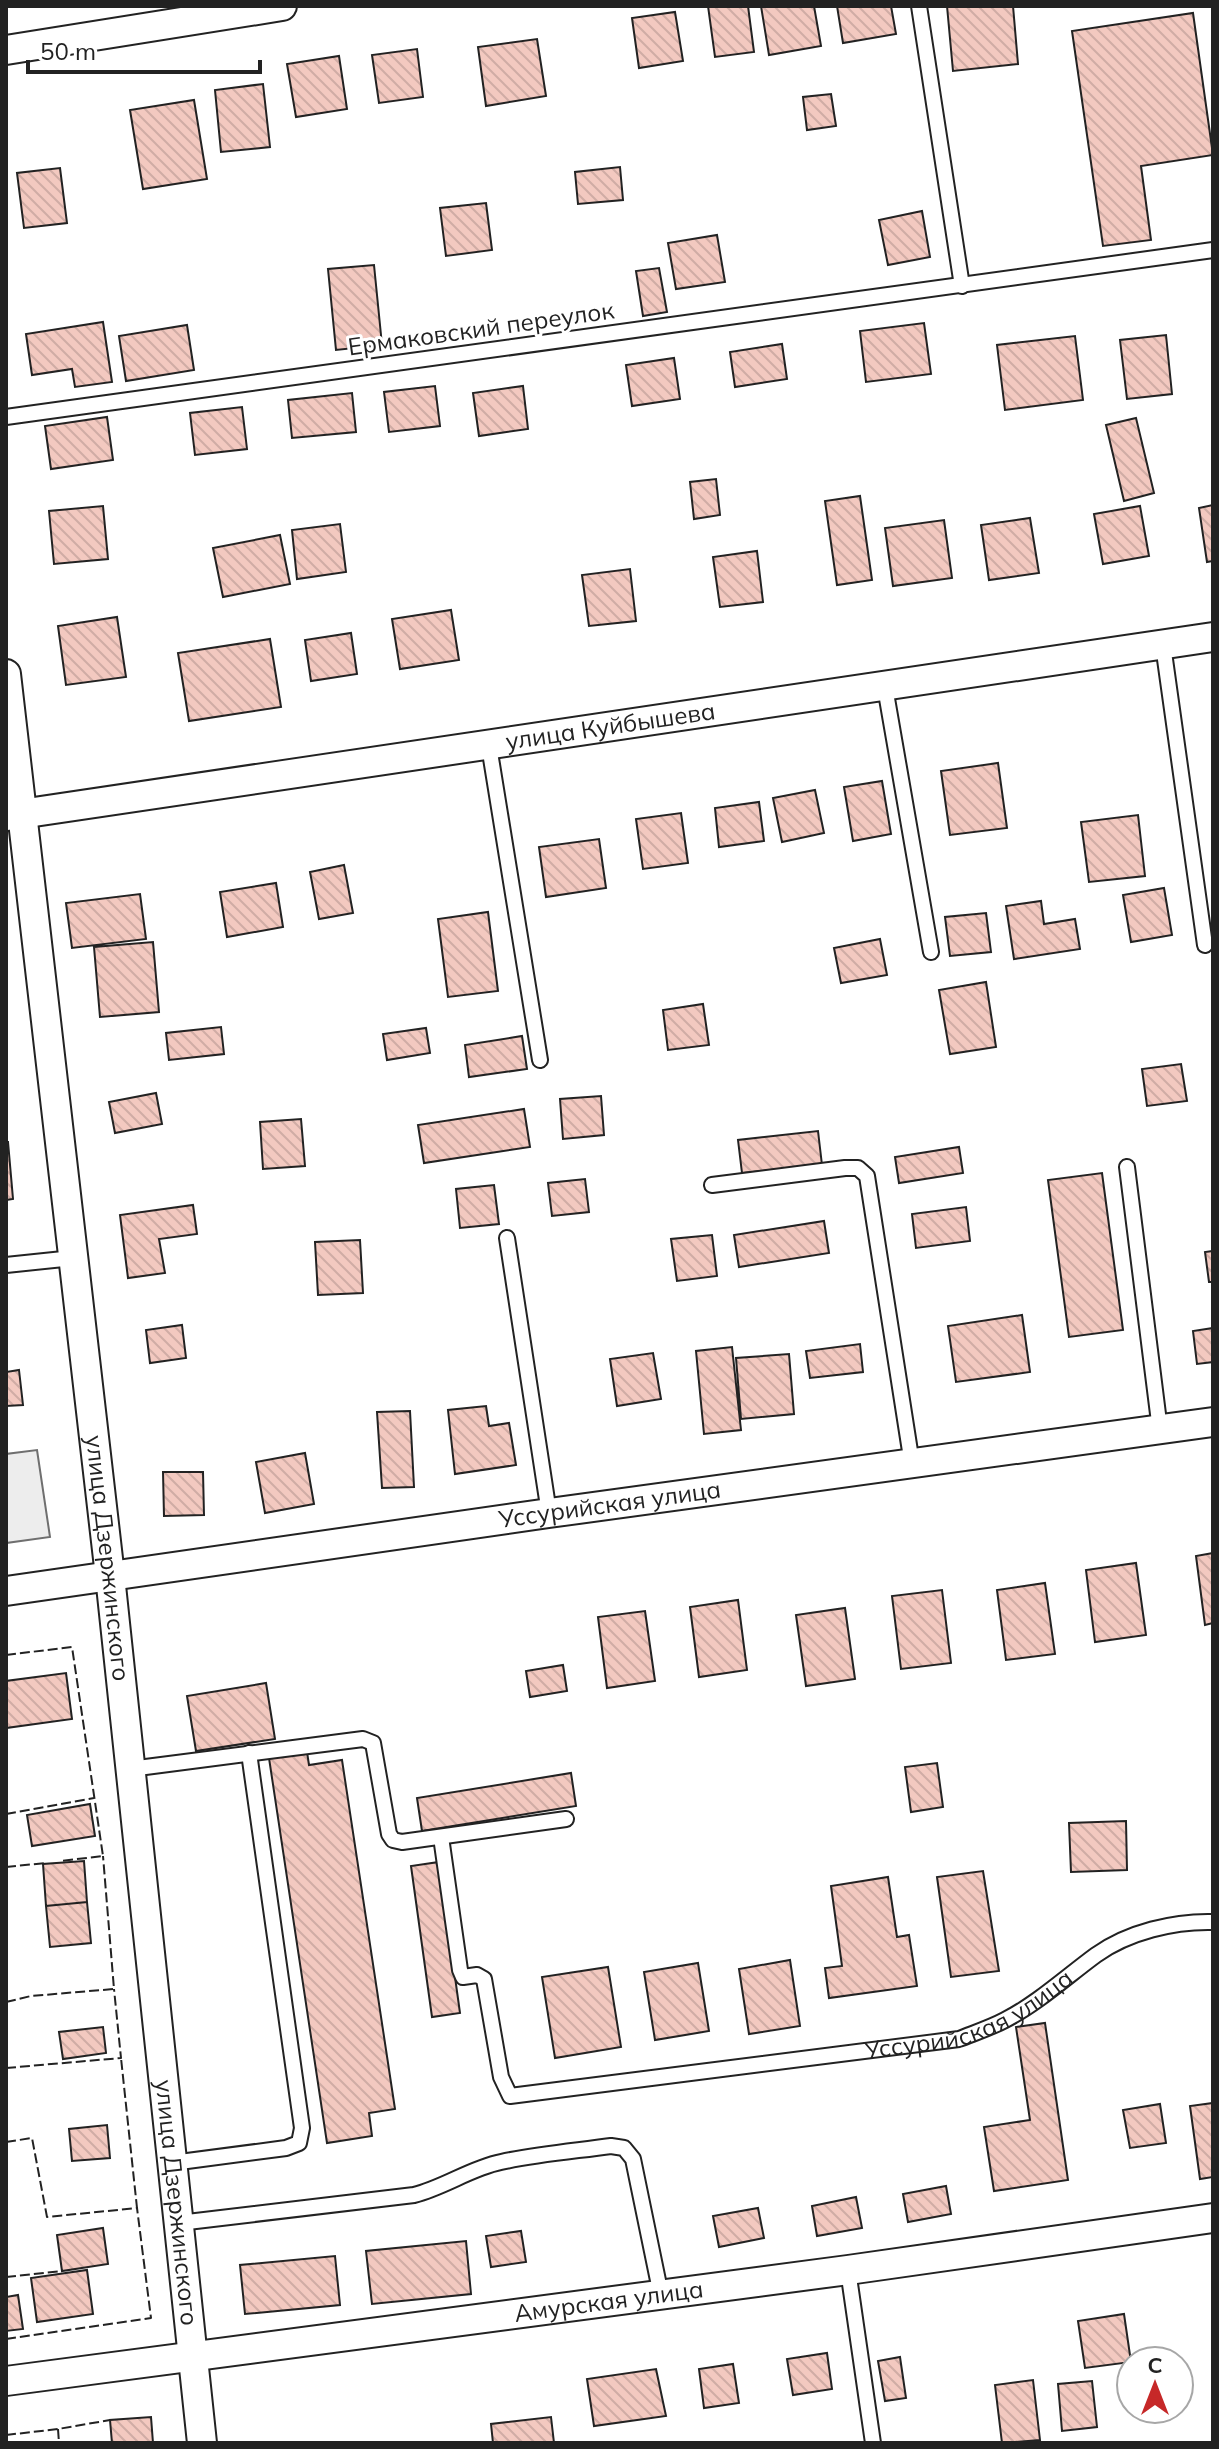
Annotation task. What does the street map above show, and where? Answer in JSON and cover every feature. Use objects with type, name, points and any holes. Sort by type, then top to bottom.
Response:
[{"type":"street","points":[[6,50],[282,6]]},
{"type":"street","name":"улица Куйбышева","points":[[14,815],[1213,637]]},
{"type":"street","name":"улица Дзержинского","points":[[6,674],[14,815],[73,1258],[110,1576],[202,2443]]},
{"type":"street","name":"Уссурийская улица","points":[[6,1591],[1213,1422]]},
{"type":"street","name":"Амурская улица","points":[[6,2381],[848,2270],[1213,2218]]},
{"type":"lane","points":[[919,6],[962,286]]},
{"type":"lane","name":"Ермаковский переулок","points":[[6,417],[1213,250]]},
{"type":"lane","points":[[1163,645],[1205,945]]},
{"type":"lane","points":[[885,687],[931,952]]},
{"type":"lane","points":[[489,746],[540,1060]]},
{"type":"lane","points":[[1127,1167],[1160,1430]]},
{"type":"lane","points":[[712,1185],[845,1168],[858,1168],[867,1176],[912,1464]]},
{"type":"lane","points":[[507,1238],[549,1513]]},
{"type":"lane","points":[[6,1265],[73,1258]]},
{"type":"lane","points":[[130,1769],[363,1739],[373,1743],[389,1834],[393,1840],[402,1842],[566,1819]]},
{"type":"lane","points":[[172,2163],[286,2148],[299,2143],[302,2128],[249,1753]]},
{"type":"lane","name":"Уссурийская улица","points":[[441,1837],[460,1970],[463,1977],[477,1975],[484,1979],[505,2088],[510,2096],[959,2039],[1005,2020],[1097,1954],[1126,1938],[1184,1921],[1213,1922]]},
{"type":"lane","points":[[179,2223],[414,2195],[440,2189],[500,2162],[611,2146],[624,2148],[633,2159],[661,2295]]},
{"type":"lane","points":[[848,2270],[873,2443]]},
{"type":"shaded area","points":[[37,1450],[50,1537],[6,1543],[6,1454]]},
{"type":"building","points":[[708,6],[748,6],[754,52],[715,57]]},
{"type":"building","points":[[761,6],[814,6],[821,46],[769,55]]},
{"type":"building","points":[[837,6],[891,6],[896,34],[843,43]]},
{"type":"building","points":[[947,6],[1013,6],[1018,64],[953,71]]},
{"type":"building","points":[[675,12],[683,61],[639,68],[632,18]]},
{"type":"building","points":[[1193,13],[1213,155],[1141,166],[1151,240],[1103,246],[1072,31]]},
{"type":"building","points":[[537,39],[546,96],[486,106],[478,47]]},
{"type":"building","points":[[417,49],[423,97],[379,103],[372,55]]},
{"type":"building","points":[[339,56],[347,109],[296,117],[287,64]]},
{"type":"building","points":[[263,84],[270,147],[221,152],[215,90]]},
{"type":"building","points":[[831,94],[836,126],[807,130],[803,97]]},
{"type":"building","points":[[194,100],[207,179],[143,189],[130,110]]},
{"type":"building","points":[[620,167],[623,200],[578,204],[575,172]]},
{"type":"building","points":[[60,168],[67,223],[24,228],[17,173]]},
{"type":"building","points":[[486,203],[492,250],[446,256],[440,208]]},
{"type":"building","points":[[922,211],[930,257],[888,265],[879,220]]},
{"type":"building","points":[[717,235],[725,282],[676,289],[668,243]]},
{"type":"building","points":[[374,265],[382,345],[336,350],[328,269]]},
{"type":"building","points":[[659,268],[667,312],[643,316],[636,271]]},
{"type":"building","points":[[103,322],[112,382],[75,387],[72,369],[32,375],[26,334]]},
{"type":"building","points":[[924,323],[931,374],[866,382],[860,331]]},
{"type":"building","points":[[187,325],[194,370],[126,381],[119,336]]},
{"type":"building","points":[[1166,335],[1172,394],[1127,399],[1120,340]]},
{"type":"building","points":[[1075,336],[1083,400],[1005,410],[997,345]]},
{"type":"building","points":[[782,344],[787,379],[735,387],[730,352]]},
{"type":"building","points":[[674,358],[680,399],[632,406],[626,365]]},
{"type":"building","points":[[435,386],[440,426],[389,432],[384,392]]},
{"type":"building","points":[[523,386],[528,429],[479,436],[473,393]]},
{"type":"building","points":[[352,393],[356,432],[292,438],[288,400]]},
{"type":"building","points":[[242,407],[247,449],[195,455],[190,413]]},
{"type":"building","points":[[107,417],[113,460],[51,469],[45,426]]},
{"type":"building","points":[[1136,418],[1154,493],[1124,501],[1106,425]]},
{"type":"building","points":[[716,479],[720,515],[694,519],[690,482]]},
{"type":"building","points":[[860,496],[872,580],[837,585],[825,501]]},
{"type":"building","points":[[1213,505],[1213,561],[1207,562],[1199,508]]},
{"type":"building","points":[[103,506],[108,559],[54,564],[49,511]]},
{"type":"building","points":[[1140,506],[1149,556],[1103,564],[1094,514]]},
{"type":"building","points":[[1030,518],[1039,573],[989,580],[981,525]]},
{"type":"building","points":[[944,520],[952,578],[893,586],[885,528]]},
{"type":"building","points":[[340,524],[346,572],[297,579],[292,530]]},
{"type":"building","points":[[280,535],[290,584],[223,597],[213,548]]},
{"type":"building","points":[[757,551],[763,602],[720,607],[713,557]]},
{"type":"building","points":[[630,569],[636,621],[589,626],[582,575]]},
{"type":"building","points":[[451,610],[459,660],[400,669],[392,619]]},
{"type":"building","points":[[117,617],[126,677],[66,685],[58,626]]},
{"type":"building","points":[[351,633],[357,674],[311,681],[305,640]]},
{"type":"building","points":[[270,639],[281,707],[189,721],[178,653]]},
{"type":"building","points":[[998,763],[1007,828],[950,835],[941,771]]},
{"type":"building","points":[[882,781],[891,834],[853,841],[844,787]]},
{"type":"building","points":[[815,790],[824,833],[782,842],[773,798]]},
{"type":"building","points":[[759,802],[764,841],[719,847],[715,808]]},
{"type":"building","points":[[681,813],[688,863],[643,869],[636,819]]},
{"type":"building","points":[[1138,815],[1145,876],[1089,882],[1081,822]]},
{"type":"building","points":[[599,839],[606,888],[546,897],[539,847]]},
{"type":"building","points":[[344,865],[353,913],[319,919],[310,872]]},
{"type":"building","points":[[276,883],[283,927],[227,937],[220,892]]},
{"type":"building","points":[[1164,888],[1172,935],[1131,942],[1123,895]]},
{"type":"building","points":[[140,894],[146,939],[72,948],[66,903]]},
{"type":"building","points":[[1041,901],[1044,924],[1075,919],[1080,949],[1014,959],[1006,906]]},
{"type":"building","points":[[488,912],[498,991],[448,997],[438,919]]},
{"type":"building","points":[[986,913],[991,952],[950,956],[945,917]]},
{"type":"building","points":[[880,939],[887,975],[841,983],[834,948]]},
{"type":"building","points":[[153,942],[159,1012],[100,1017],[94,947]]},
{"type":"building","points":[[986,982],[996,1047],[950,1054],[939,990]]},
{"type":"building","points":[[703,1004],[709,1045],[668,1050],[663,1010]]},
{"type":"building","points":[[221,1027],[224,1054],[169,1060],[166,1033]]},
{"type":"building","points":[[426,1028],[430,1053],[387,1060],[383,1034]]},
{"type":"building","points":[[522,1036],[527,1069],[469,1077],[465,1045]]},
{"type":"building","points":[[1181,1064],[1187,1101],[1147,1106],[1142,1069]]},
{"type":"building","points":[[156,1093],[162,1124],[115,1133],[109,1102]]},
{"type":"building","points":[[601,1096],[604,1135],[563,1139],[560,1099]]},
{"type":"building","points":[[524,1109],[530,1147],[424,1163],[418,1125]]},
{"type":"building","points":[[301,1119],[305,1166],[263,1169],[260,1122]]},
{"type":"building","points":[[818,1131],[822,1165],[742,1173],[738,1140]]},
{"type":"building","points":[[6,1142],[13,1199],[6,1200]]},
{"type":"building","points":[[959,1147],[963,1173],[899,1183],[895,1157]]},
{"type":"building","points":[[1102,1173],[1123,1330],[1069,1337],[1048,1180]]},
{"type":"building","points":[[585,1179],[589,1212],[552,1216],[548,1183]]},
{"type":"building","points":[[494,1185],[499,1224],[460,1228],[456,1189]]},
{"type":"building","points":[[193,1205],[197,1234],[159,1239],[165,1273],[128,1278],[120,1215]]},
{"type":"building","points":[[966,1207],[970,1241],[916,1248],[912,1214]]},
{"type":"building","points":[[824,1221],[829,1253],[739,1267],[734,1235]]},
{"type":"building","points":[[712,1235],[717,1276],[677,1281],[671,1239]]},
{"type":"building","points":[[360,1240],[363,1293],[318,1295],[315,1242]]},
{"type":"building","points":[[1213,1251],[1213,1282],[1209,1282],[1205,1252]]},
{"type":"building","points":[[1022,1315],[1030,1372],[956,1382],[948,1326]]},
{"type":"building","points":[[182,1325],[186,1358],[150,1363],[146,1330]]},
{"type":"building","points":[[1213,1328],[1213,1362],[1197,1364],[1193,1331]]},
{"type":"building","points":[[860,1344],[863,1372],[810,1378],[806,1351]]},
{"type":"building","points":[[732,1347],[741,1430],[704,1434],[696,1351]]},
{"type":"building","points":[[653,1353],[661,1399],[617,1406],[610,1359]]},
{"type":"building","points":[[789,1354],[794,1414],[741,1419],[736,1358]]},
{"type":"building","points":[[19,1370],[23,1405],[6,1406],[6,1372]]},
{"type":"building","points":[[486,1406],[489,1426],[509,1423],[516,1465],[455,1474],[448,1410]]},
{"type":"building","points":[[410,1411],[414,1487],[382,1488],[377,1412]]},
{"type":"building","points":[[305,1453],[314,1504],[265,1513],[256,1462]]},
{"type":"building","points":[[163,1472],[203,1472],[204,1515],[164,1516]]},
{"type":"building","points":[[1213,1553],[1213,1623],[1205,1625],[1196,1556]]},
{"type":"building","points":[[1136,1563],[1146,1635],[1095,1642],[1086,1570]]},
{"type":"building","points":[[1045,1583],[1055,1654],[1006,1660],[997,1590]]},
{"type":"building","points":[[942,1590],[951,1663],[901,1669],[892,1596]]},
{"type":"building","points":[[738,1600],[747,1670],[699,1677],[690,1607]]},
{"type":"building","points":[[845,1608],[855,1679],[806,1686],[796,1615]]},
{"type":"building","points":[[645,1611],[655,1681],[607,1688],[598,1617]]},
{"type":"building","points":[[563,1665],[567,1691],[530,1697],[526,1671]]},
{"type":"building","points":[[66,1673],[72,1719],[6,1728],[6,1681]]},
{"type":"building","points":[[266,1683],[275,1739],[196,1751],[187,1696]]},
{"type":"building","points":[[307,1752],[309,1765],[342,1760],[395,2109],[369,2113],[372,2136],[327,2143],[269,1758]]},
{"type":"building","points":[[937,1763],[943,1807],[911,1812],[905,1767]]},
{"type":"building","points":[[571,1773],[576,1806],[422,1831],[417,1798]]},
{"type":"building","points":[[90,1804],[95,1836],[32,1846],[27,1815]]},
{"type":"building","points":[[1126,1821],[1127,1870],[1071,1872],[1069,1823]]},
{"type":"building","points":[[84,1861],[87,1902],[46,1906],[43,1864]]},
{"type":"building","points":[[439,1862],[460,2013],[432,2017],[411,1866]]},
{"type":"building","points":[[983,1871],[999,1971],[951,1977],[937,1877]]},
{"type":"building","points":[[888,1877],[897,1937],[909,1935],[917,1986],[829,1998],[825,1968],[842,1966],[831,1886]]},
{"type":"building","points":[[87,1902],[91,1943],[50,1947],[46,1906]]},
{"type":"building","points":[[790,1960],[800,2026],[749,2034],[739,1969]]},
{"type":"building","points":[[698,1963],[709,2031],[655,2040],[644,1972]]},
{"type":"building","points":[[608,1967],[621,2047],[555,2058],[542,1977]]},
{"type":"building","points":[[1045,2023],[1068,2180],[994,2191],[984,2127],[1030,2120],[1016,2027]]},
{"type":"building","points":[[103,2027],[106,2053],[63,2059],[59,2032]]},
{"type":"building","points":[[1213,2103],[1213,2177],[1200,2179],[1190,2106]]},
{"type":"building","points":[[1160,2104],[1166,2143],[1130,2148],[1123,2110]]},
{"type":"building","points":[[107,2125],[110,2158],[72,2161],[69,2129]]},
{"type":"building","points":[[946,2186],[951,2214],[908,2222],[903,2194]]},
{"type":"building","points":[[856,2197],[862,2228],[817,2236],[812,2206]]},
{"type":"building","points":[[758,2208],[764,2238],[719,2247],[713,2216]]},
{"type":"building","points":[[103,2228],[108,2264],[62,2271],[57,2235]]},
{"type":"building","points":[[521,2231],[526,2262],[491,2267],[486,2236]]},
{"type":"building","points":[[466,2241],[471,2294],[372,2304],[366,2251]]},
{"type":"building","points":[[335,2256],[340,2305],[245,2314],[240,2265]]},
{"type":"building","points":[[87,2270],[93,2314],[37,2322],[31,2278]]},
{"type":"building","points":[[18,2295],[23,2329],[6,2331],[6,2297]]},
{"type":"building","points":[[1124,2314],[1129,2345],[1115,2345],[1115,2364],[1085,2368],[1078,2321]]},
{"type":"building","points":[[827,2353],[832,2389],[793,2395],[787,2359]]},
{"type":"building","points":[[900,2357],[906,2398],[885,2401],[878,2361]]},
{"type":"building","points":[[733,2364],[739,2403],[704,2408],[699,2369]]},
{"type":"building","points":[[656,2369],[666,2416],[594,2426],[587,2379]]},
{"type":"building","points":[[1033,2380],[1040,2440],[1002,2443],[995,2385]]},
{"type":"building","points":[[1092,2381],[1097,2427],[1062,2431],[1058,2384]]},
{"type":"building","points":[[151,2417],[153,2443],[112,2443],[110,2420]]},
{"type":"building","points":[[551,2417],[554,2443],[493,2443],[491,2424]]},
{"type":"fence","points":[[6,1655],[72,1647],[103,1856],[61,1861]]},
{"type":"fence","points":[[6,1814],[94,1798]]},
{"type":"fence","points":[[6,2002],[31,1996],[114,1989],[103,1856]]},
{"type":"fence","points":[[6,1867],[46,1863]]},
{"type":"fence","points":[[6,2068],[121,2058],[114,1989]]},
{"type":"fence","points":[[6,2142],[32,2138],[47,2217],[137,2208],[121,2058]]},
{"type":"fence","points":[[6,2339],[151,2318],[137,2208]]},
{"type":"fence","points":[[6,2277],[62,2271]]},
{"type":"fence","points":[[6,2435],[110,2420]]},
{"type":"fence","points":[[58,2429],[59,2443]]}]
